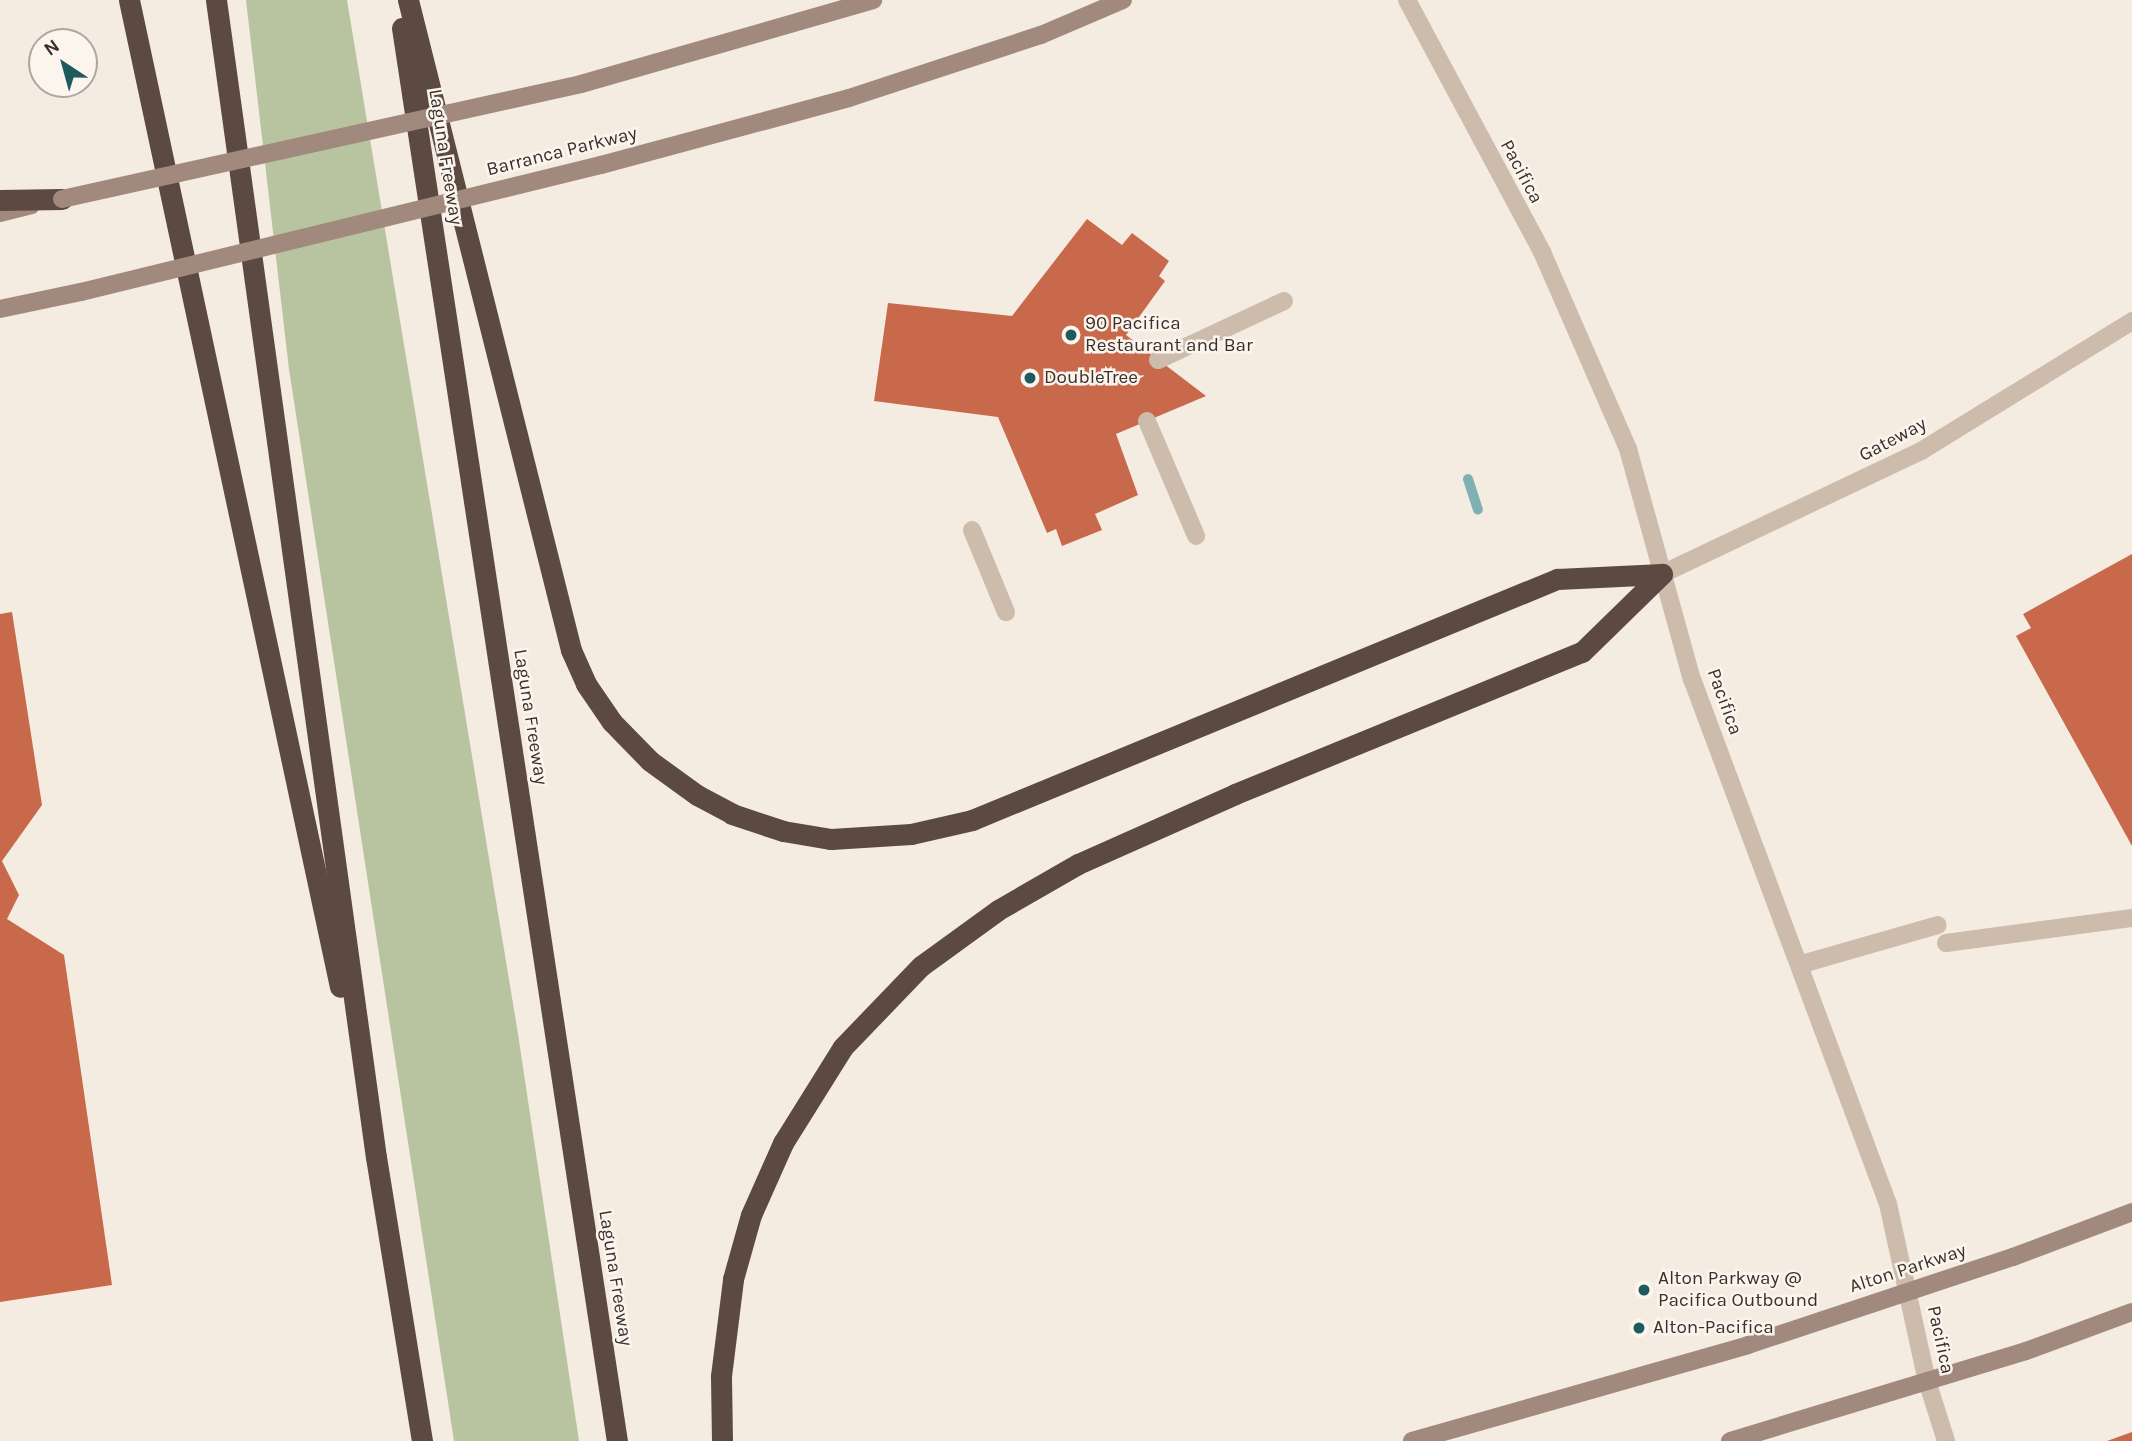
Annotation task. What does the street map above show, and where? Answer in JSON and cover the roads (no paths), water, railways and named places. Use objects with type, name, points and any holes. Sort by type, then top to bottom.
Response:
[{"type":"highway","points":[[129,0],[376,1157]]},
{"type":"highway","points":[[216,0],[376,1157],[422,1441]]},
{"type":"highway","name":"Laguna Freeway","points":[[398,0],[617,1441]]},
{"type":"highway","points":[[408,0],[571,650],[586,684],[612,722],[650,761],[697,795],[732,814],[783,831],[831,839],[911,834],[972,820],[1558,579],[1661,574]]},
{"type":"highway","points":[[0,200],[62,198]]},
{"type":"highway","points":[[722,1441],[721,1376],[733,1279],[751,1215],[783,1143],[844,1047],[921,965],[998,910],[1078,864],[1235,794],[1583,652],[1661,574]]},
{"type":"main road","points":[[0,213],[581,84],[873,0]]},
{"type":"main road","name":"Barranca Parkway","points":[[0,309],[81,292],[601,165],[849,97],[1041,36],[1124,0]]},
{"type":"main road","name":"Alton Parkway","points":[[1412,1441],[1679,1366],[1908,1289],[2004,1260],[2132,1212]]},
{"type":"main road","points":[[1730,1441],[1927,1381],[2132,1312]]},
{"type":"street","name":"Pacifica","points":[[1407,0],[1542,252],[1628,449],[1661,574],[1696,689],[1802,964],[1888,1204],[1927,1381],[1946,1441]]},
{"type":"street","points":[[1158,360],[1284,301]]},
{"type":"street","name":"Gateway","points":[[1661,574],[1920,451],[2132,321]]},
{"type":"street","points":[[1147,421],[1196,536]]},
{"type":"street","points":[[972,530],[1006,612]]},
{"type":"street","points":[[1946,943],[2132,918]]},
{"type":"street","points":[[1802,964],[1938,925]]},
{"type":"waterway","points":[[1468,479],[1478,509]]},
{"type":"place","name":"90 Pacifica Restaurant and Bar","points":[[1071,335]]},
{"type":"place","name":"DoubleTree","points":[[1030,378]]},
{"type":"place","name":"Alton Parkway @ Pacifica Outbound","points":[[1644,1290]]},
{"type":"place","name":"Alton-Pacifica","points":[[1639,1328]]}]
